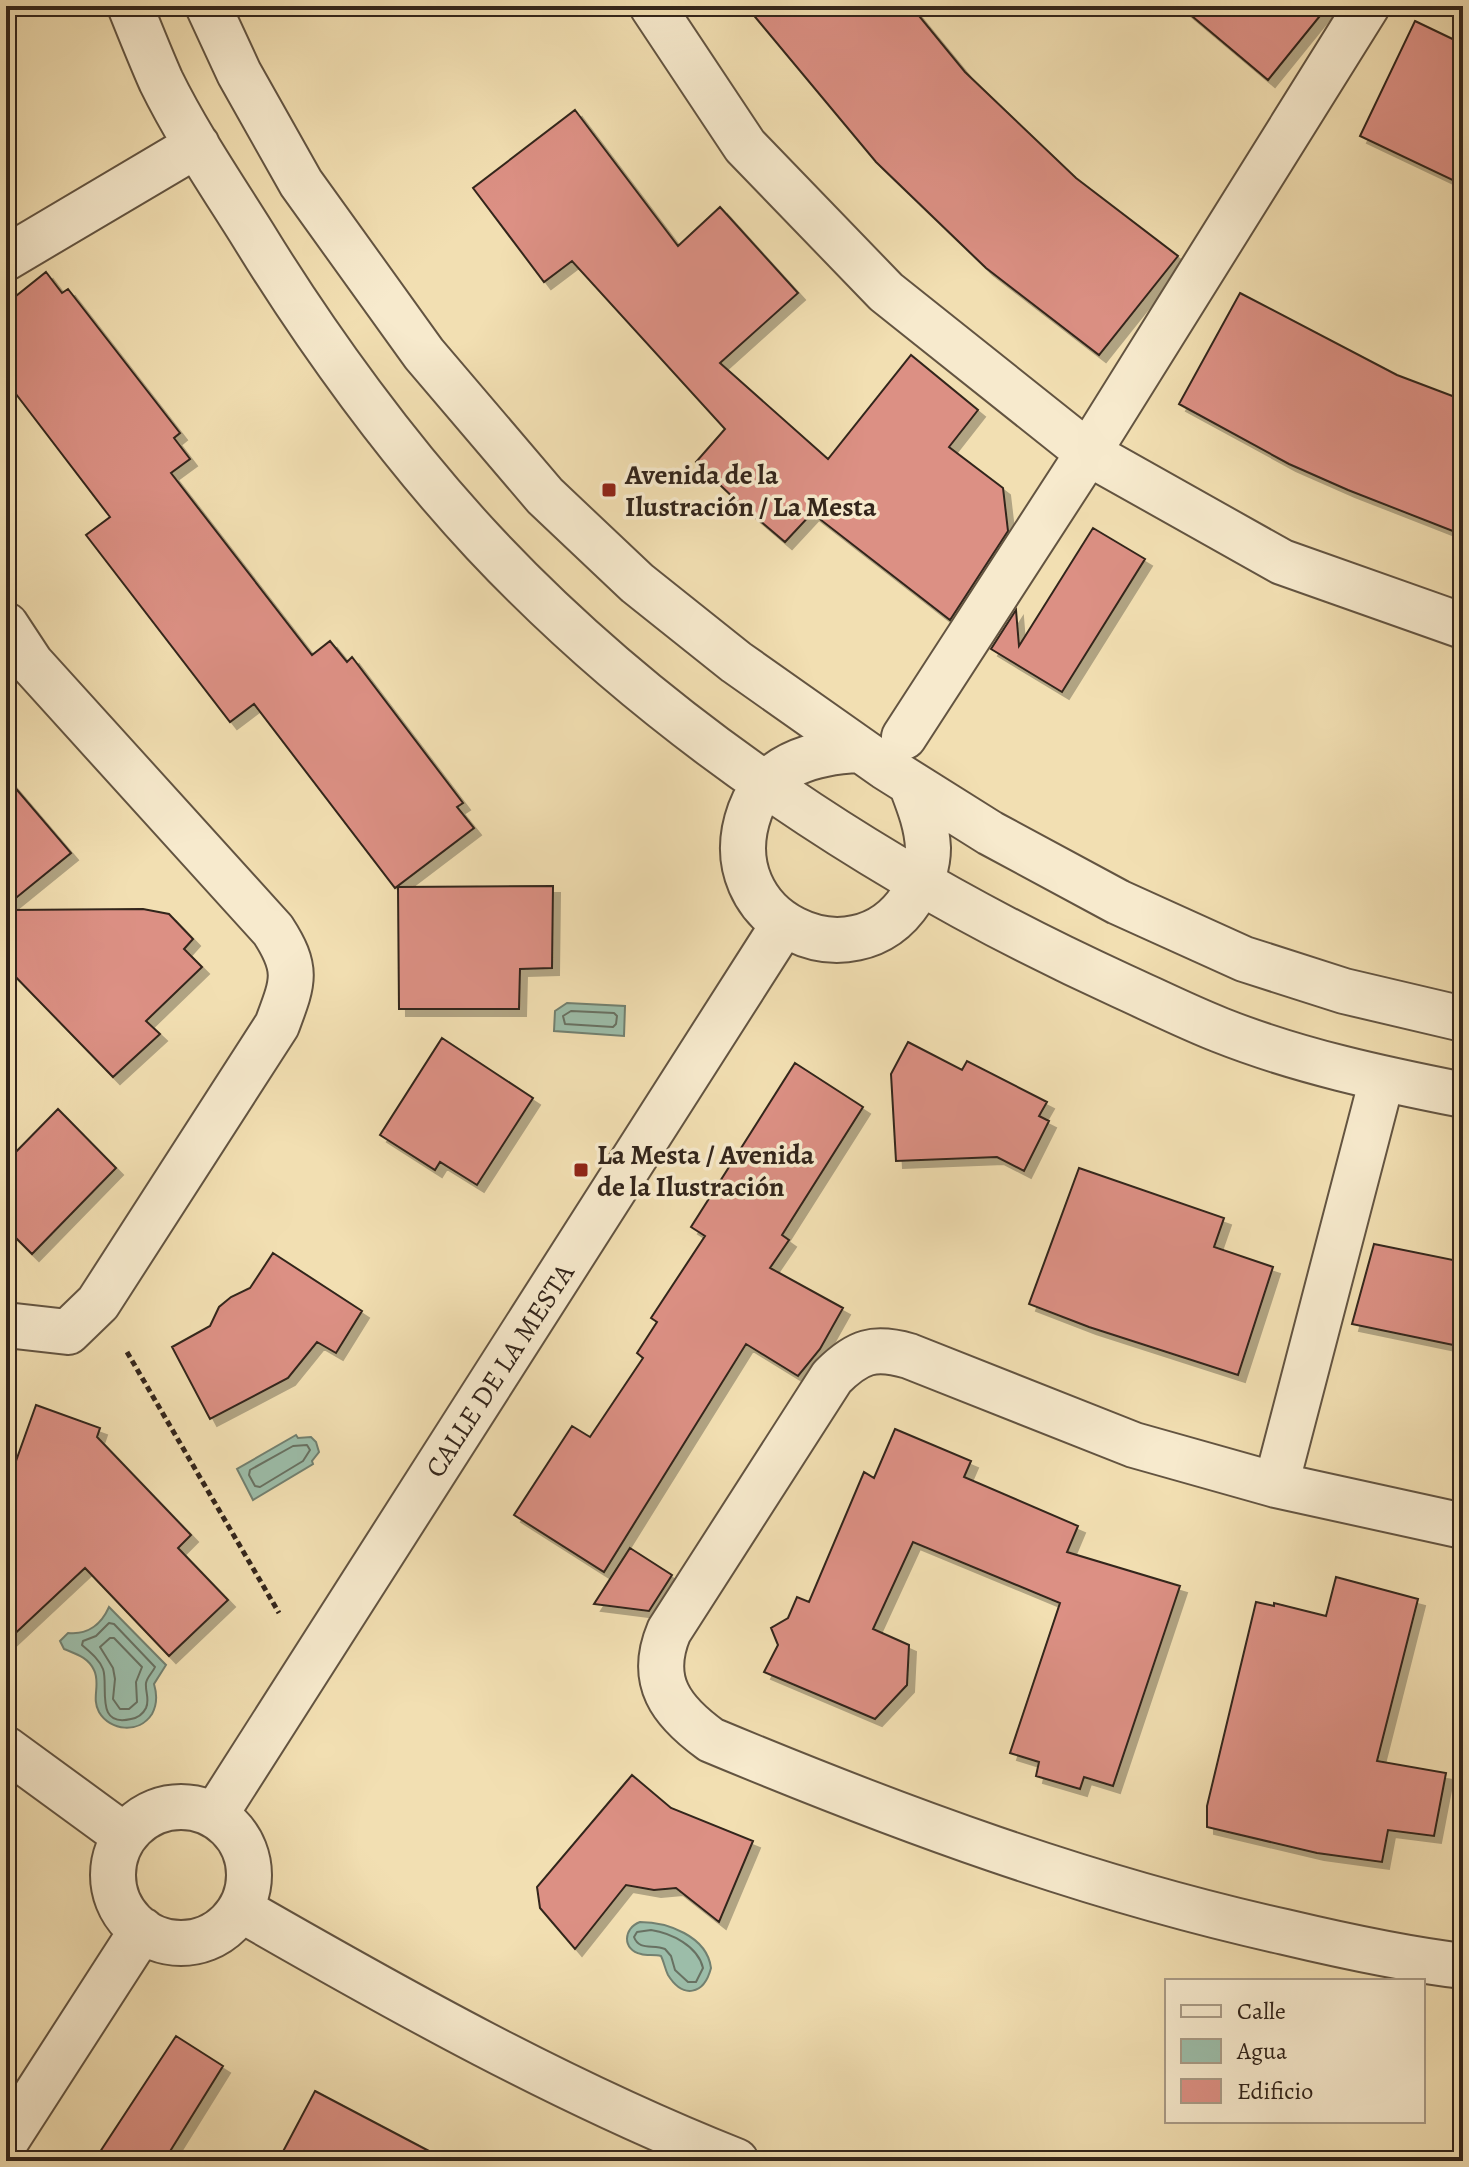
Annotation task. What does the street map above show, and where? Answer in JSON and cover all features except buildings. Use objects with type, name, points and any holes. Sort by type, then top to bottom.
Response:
[{"type":"street","points":[[130,6],[161,81],[297,307],[418,467],[484,543],[570,628],[669,712],[766,784],[922,882],[1069,961],[1221,1031],[1382,1079],[1463,1095]]},
{"type":"street","points":[[208,6],[239,73],[301,183],[424,354],[545,496],[637,583],[736,662],[859,750],[990,833],[1118,902],[1244,959],[1344,991],[1463,1019]]},
{"type":"street","points":[[652,6],[745,146],[875,281],[1088,453],[1282,562],[1463,626]]},
{"type":"street","points":[[904,737],[1088,453],[1367,6]]},
{"type":"street","points":[[6,258],[197,145]]},
{"type":"street","points":[[6,625],[31,663],[273,930],[288,954],[291,966],[286,1003],[277,1025],[98,1303],[68,1332],[6,1325]]},
{"type":"street","points":[[859,750],[808,757],[785,767],[766,784],[751,806],[743,832],[742,858],[749,884],[763,907],[783,925],[813,938],[846,939],[878,930],[904,910],[922,882],[928,850],[924,818],[911,784]]},
{"type":"street","name":"CALLE DE LA MESTA","points":[[215,1815],[783,925]]},
{"type":"street","points":[[1276,1485],[1382,1079]]},
{"type":"street","points":[[1463,1526],[1276,1485],[1134,1445],[909,1356],[889,1350],[872,1350],[858,1355],[832,1377],[669,1631],[661,1650],[660,1669],[666,1691],[676,1710],[689,1725],[711,1740],[878,1808],[983,1846],[1165,1903],[1355,1948],[1463,1966]]},
{"type":"street","points":[[6,1749],[125,1836]]},
{"type":"street","points":[[171,1808],[195,1808],[215,1815],[233,1829],[247,1855],[249,1879],[240,1909],[222,1929],[203,1940],[181,1943],[159,1940],[142,1930],[122,1909],[113,1883],[115,1857],[125,1836],[147,1816],[171,1808]]},
{"type":"street","points":[[240,1909],[536,2070],[681,2139],[736,2161]]},
{"type":"street","points":[[6,2141],[142,1930]]},
{"type":"path","points":[[98,1303],[310,1665]]},
{"type":"water","points":[[567,1003],[625,1006],[624,1036],[554,1031],[555,1011]]},
{"type":"water","points":[[296,1435],[298,1438],[311,1437],[316,1442],[319,1452],[313,1464],[253,1500],[237,1469]]},
{"type":"water","points":[[109,1607],[166,1665],[154,1684],[156,1699],[152,1714],[140,1725],[132,1727],[117,1726],[104,1718],[97,1707],[94,1670],[85,1659],[64,1649],[60,1641],[68,1633],[93,1628]]},
{"type":"water","points":[[640,1922],[673,1928],[694,1939],[708,1957],[711,1968],[703,1984],[692,1991],[680,1988],[668,1975],[661,1956],[641,1954],[630,1948],[628,1934]]},
{"type":"place","name":"Avenida de la Ilustración / La Mesta","points":[[609,490]]},
{"type":"place","name":"La Mesta / Avenida de la Ilustración","points":[[581,1170]]}]
